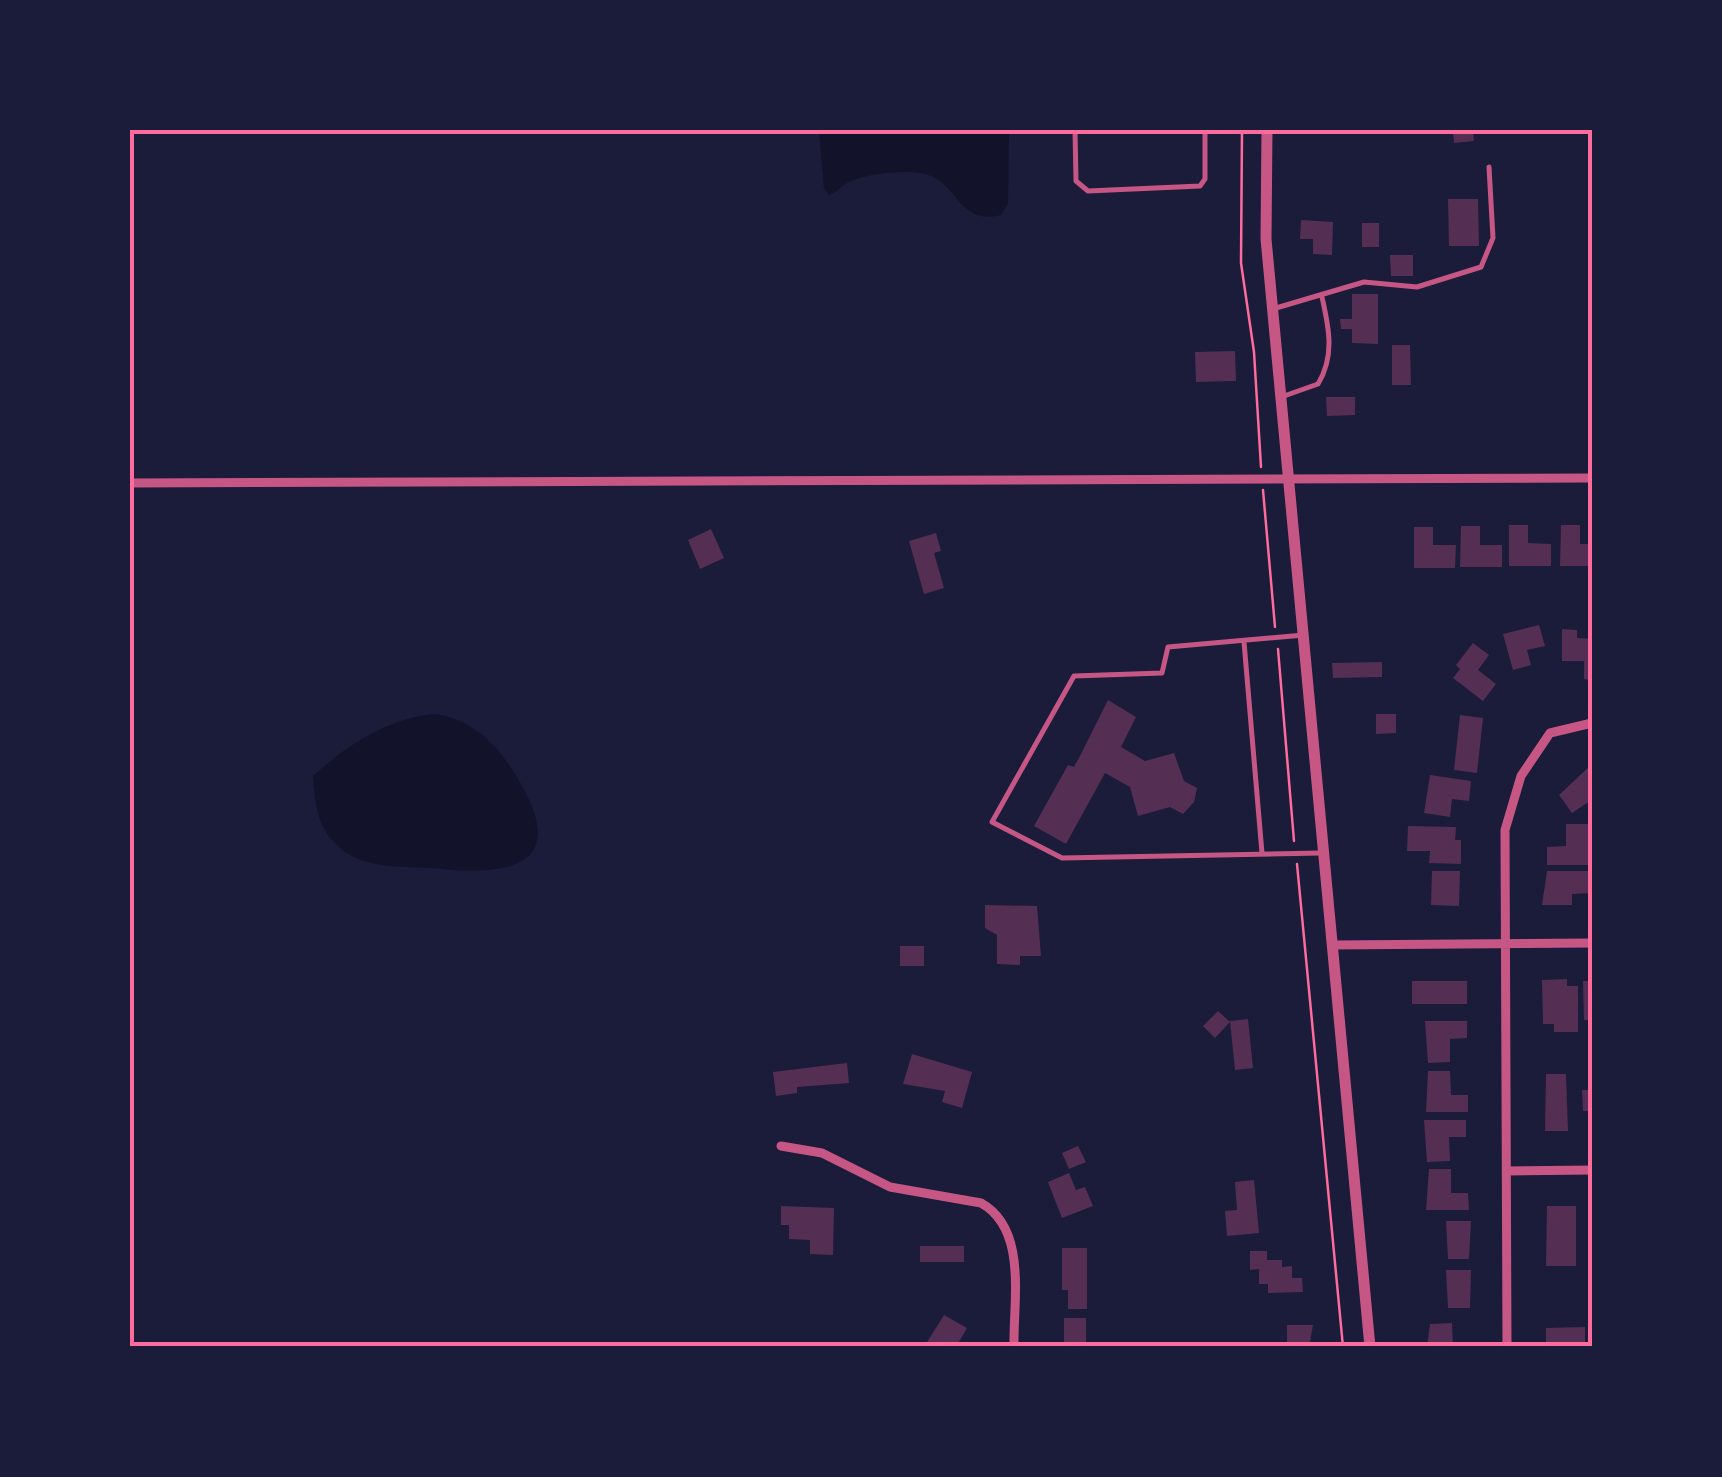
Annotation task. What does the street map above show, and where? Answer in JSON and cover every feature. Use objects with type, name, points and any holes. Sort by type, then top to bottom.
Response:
[{"type":"street","points":[[1266,130],[1266,239],[1370,1347]]},
{"type":"street","points":[[130,483],[1262,478],[1355,482],[1592,478]]},
{"type":"street","points":[[1506,1347],[1505,830],[1521,776],[1550,733],[1592,722]]},
{"type":"street","points":[[1332,945],[1592,943]]},
{"type":"street","points":[[781,1146],[822,1153],[890,1188],[982,1203],[994,1210],[1008,1230],[1012,1248],[1014,1347]]},
{"type":"street","points":[[1507,1171],[1592,1170]]},
{"type":"lane","points":[[1076,130],[1076,181],[1088,191],[1200,186],[1205,179],[1204,130]]},
{"type":"lane","points":[[1273,308],[1364,282],[1417,286],[1481,267],[1493,238],[1490,168]]},
{"type":"lane","points":[[1281,397],[1318,384],[1327,369],[1330,331],[1322,297]]},
{"type":"lane","points":[[1304,635],[1168,647],[1162,673],[1074,676],[992,822],[1062,858],[1323,852]]},
{"type":"lane","points":[[1244,640],[1262,853]]},
{"type":"path","points":[[1242,130],[1242,263],[1254,352],[1276,638],[1343,1347]]},
{"type":"shaded area","points":[[819,130],[1009,130],[1008,204],[1001,215],[975,214],[934,177],[913,172],[865,176],[829,195],[824,188]]},
{"type":"shaded area","points":[[436,714],[460,721],[490,741],[529,800],[537,823],[537,841],[530,855],[516,864],[471,871],[369,862],[344,851],[323,826],[313,776],[370,734],[402,721]]},
{"type":"building","points":[[1453,130],[1473,130],[1474,141],[1454,143]]},
{"type":"building","points":[[1448,199],[1478,199],[1479,246],[1449,246]]},
{"type":"building","points":[[1301,220],[1333,222],[1332,255],[1313,254],[1313,239],[1300,239]]},
{"type":"building","points":[[1362,223],[1379,223],[1379,247],[1362,247]]},
{"type":"building","points":[[1390,255],[1413,255],[1413,276],[1391,276]]},
{"type":"building","points":[[1352,294],[1378,294],[1378,344],[1352,343],[1352,329],[1341,329],[1340,319],[1352,319]]},
{"type":"building","points":[[1392,345],[1410,345],[1411,385],[1392,385]]},
{"type":"building","points":[[1235,351],[1236,381],[1196,382],[1195,352]]},
{"type":"building","points":[[1326,397],[1355,397],[1355,415],[1327,416]]},
{"type":"building","points":[[1509,525],[1528,525],[1528,543],[1551,544],[1551,566],[1509,566]]},
{"type":"building","points":[[1561,525],[1580,525],[1580,544],[1592,544],[1592,566],[1560,566]]},
{"type":"building","points":[[1461,526],[1480,526],[1480,545],[1502,545],[1502,567],[1460,567]]},
{"type":"building","points":[[1414,527],[1433,527],[1433,545],[1456,545],[1455,568],[1414,568]]},
{"type":"building","points":[[711,529],[724,558],[700,569],[688,540]]},
{"type":"building","points":[[936,533],[941,551],[934,553],[944,588],[924,594],[909,541]]},
{"type":"building","points":[[1539,625],[1545,646],[1527,650],[1531,665],[1513,670],[1503,634]]},
{"type":"building","points":[[1562,629],[1577,630],[1577,638],[1592,639],[1592,680],[1584,679],[1584,661],[1562,661]]},
{"type":"building","points":[[1473,643],[1489,655],[1478,670],[1496,684],[1483,701],[1453,678],[1460,669],[1456,665]]},
{"type":"building","points":[[1382,662],[1382,677],[1333,678],[1332,663]]},
{"type":"building","points":[[1108,700],[1136,717],[1121,747],[1145,761],[1174,753],[1184,781],[1197,788],[1194,802],[1183,814],[1170,807],[1138,816],[1130,787],[1105,773],[1066,844],[1034,826],[1068,765],[1074,767]]},
{"type":"building","points":[[1376,714],[1396,714],[1396,733],[1376,734]]},
{"type":"building","points":[[1460,715],[1483,718],[1477,773],[1454,770]]},
{"type":"building","points":[[1592,764],[1592,804],[1590,801],[1572,813],[1559,795]]},
{"type":"building","points":[[1430,775],[1471,781],[1469,801],[1452,799],[1450,817],[1424,813]]},
{"type":"building","points":[[1566,824],[1588,824],[1589,865],[1547,865],[1547,847],[1566,846]]},
{"type":"building","points":[[1408,826],[1456,827],[1455,840],[1461,840],[1461,864],[1429,863],[1430,851],[1407,851]]},
{"type":"building","points":[[1432,871],[1460,871],[1459,906],[1431,905]]},
{"type":"building","points":[[1547,871],[1592,871],[1592,893],[1572,894],[1572,905],[1542,905]]},
{"type":"building","points":[[985,905],[1037,906],[1041,956],[1020,956],[1020,965],[997,964],[997,935],[985,928]]},
{"type":"building","points":[[900,946],[924,946],[924,966],[900,966]]},
{"type":"building","points":[[1567,979],[1567,986],[1578,986],[1578,1032],[1554,1032],[1554,1024],[1543,1024],[1542,980]]},
{"type":"building","points":[[1412,981],[1467,981],[1467,1004],[1412,1004]]},
{"type":"building","points":[[1583,981],[1592,981],[1592,1020],[1584,1020]]},
{"type":"building","points":[[1218,1011],[1230,1022],[1215,1038],[1203,1026]]},
{"type":"building","points":[[1248,1019],[1253,1068],[1235,1070],[1230,1021]]},
{"type":"building","points":[[1425,1021],[1467,1021],[1467,1038],[1450,1039],[1450,1062],[1428,1063]]},
{"type":"building","points":[[912,1054],[972,1072],[962,1108],[942,1102],[945,1091],[903,1084]]},
{"type":"building","points":[[847,1063],[849,1083],[797,1087],[797,1093],[776,1096],[773,1072]]},
{"type":"building","points":[[1428,1071],[1450,1071],[1451,1095],[1468,1095],[1468,1112],[1426,1112]]},
{"type":"building","points":[[1546,1074],[1566,1074],[1568,1131],[1545,1131]]},
{"type":"building","points":[[1582,1090],[1592,1090],[1592,1111],[1583,1111]]},
{"type":"building","points":[[1424,1120],[1466,1120],[1466,1137],[1449,1137],[1450,1161],[1427,1162]]},
{"type":"building","points":[[1078,1146],[1086,1162],[1069,1169],[1062,1153]]},
{"type":"building","points":[[1429,1169],[1451,1169],[1451,1193],[1468,1193],[1469,1210],[1426,1210]]},
{"type":"building","points":[[1069,1173],[1076,1190],[1085,1187],[1093,1206],[1062,1218],[1048,1182]]},
{"type":"building","points":[[1254,1180],[1259,1233],[1227,1236],[1225,1211],[1237,1210],[1235,1182]]},
{"type":"building","points":[[781,1206],[834,1208],[833,1255],[810,1254],[810,1240],[789,1239],[789,1225],[781,1225]]},
{"type":"building","points":[[1547,1206],[1576,1206],[1576,1266],[1546,1266]]},
{"type":"building","points":[[1446,1221],[1471,1221],[1469,1259],[1448,1259]]},
{"type":"building","points":[[920,1246],[964,1246],[964,1262],[920,1262]]},
{"type":"building","points":[[1062,1248],[1087,1248],[1087,1309],[1068,1309],[1068,1290],[1062,1290]]},
{"type":"building","points":[[1250,1251],[1267,1251],[1267,1260],[1282,1260],[1282,1267],[1292,1266],[1292,1278],[1302,1278],[1303,1292],[1268,1293],[1268,1284],[1259,1284],[1259,1269],[1250,1270]]},
{"type":"building","points":[[1446,1270],[1471,1270],[1470,1308],[1448,1308]]},
{"type":"building","points":[[944,1315],[967,1328],[956,1347],[924,1347]]},
{"type":"building","points":[[1064,1318],[1086,1318],[1086,1347],[1064,1347]]},
{"type":"building","points":[[1452,1323],[1453,1347],[1427,1347],[1430,1324]]},
{"type":"building","points":[[1287,1325],[1313,1325],[1309,1347],[1287,1347]]},
{"type":"building","points":[[1585,1327],[1585,1347],[1546,1347],[1546,1328]]}]
